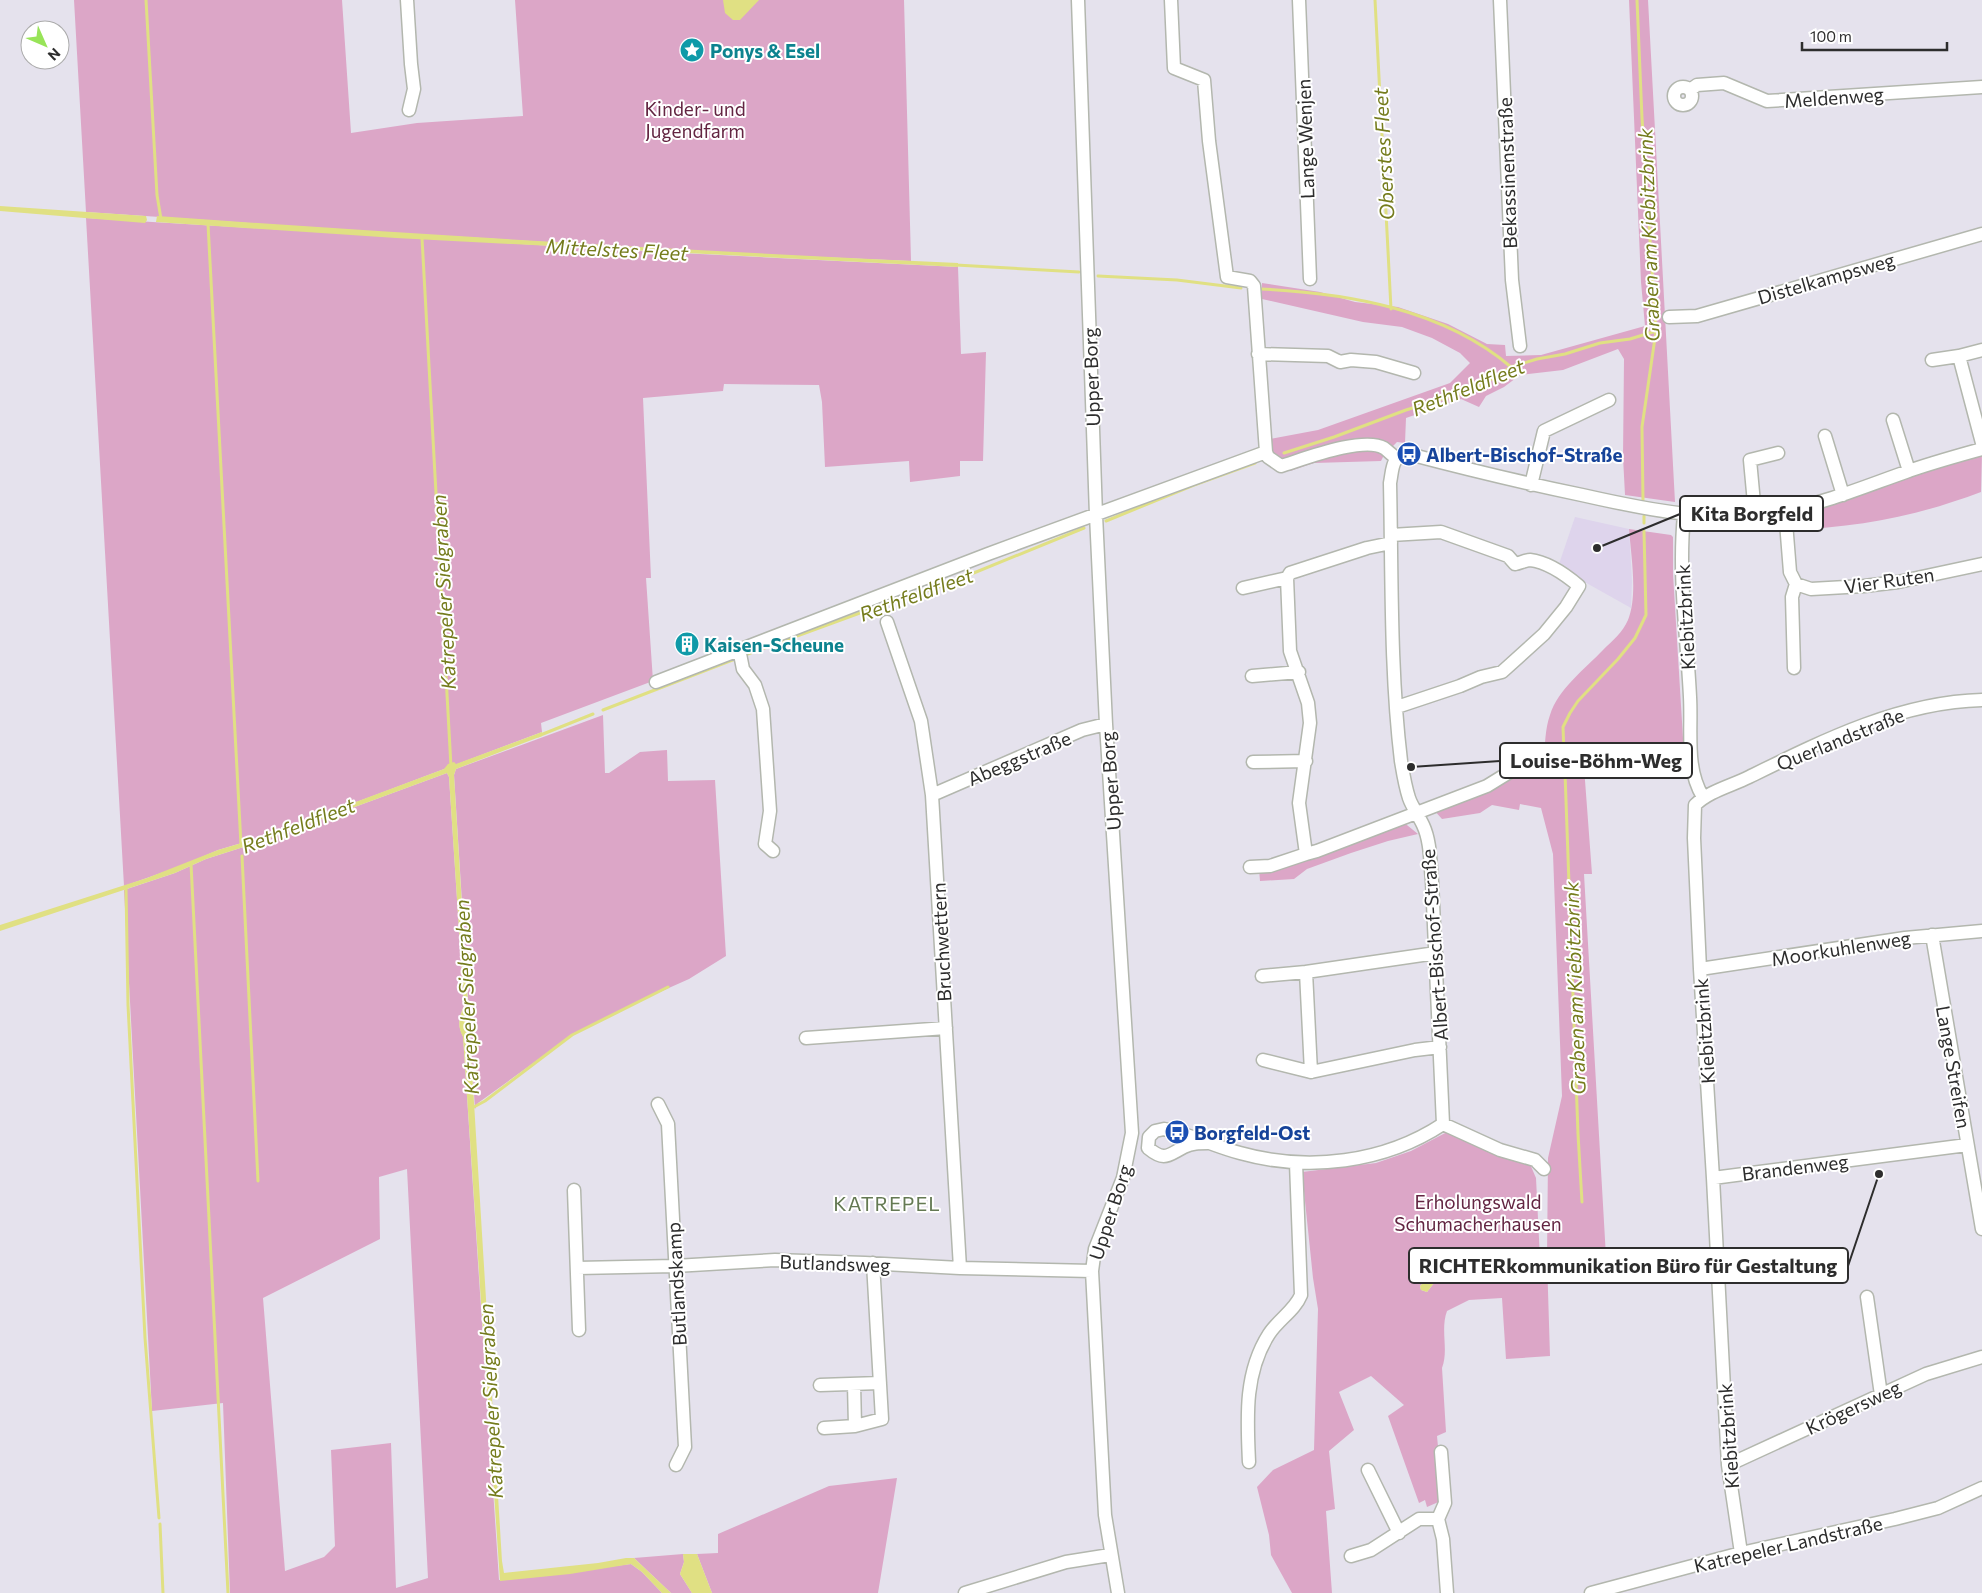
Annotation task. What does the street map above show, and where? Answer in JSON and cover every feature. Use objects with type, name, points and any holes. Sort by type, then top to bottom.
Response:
[{"type":"street","points":[[407,0],[410,64],[414,89],[409,110]]},
{"type":"street","name":"Upper Borg","points":[[1078,0],[1096,514],[1106,724],[1132,1133],[1123,1178],[1096,1250],[1092,1271],[1105,1515],[1110,1555],[1118,1593]]},
{"type":"street","points":[[1171,0],[1174,68],[1204,80],[1209,140],[1227,277],[1250,281],[1254,286],[1266,452],[1268,458],[1281,466],[1340,448],[1370,444],[1384,448],[1395,462],[1401,455],[1409,454],[1531,484],[1633,506],[1684,515],[1716,517],[1785,510],[1843,495],[1909,470],[1982,449]]},
{"type":"street","name":"Lange Wenjen","points":[[1299,0],[1310,279]]},
{"type":"street","name":"Bekassinenstraße","points":[[1500,0],[1511,274],[1520,346]]},
{"type":"street","name":"Meldenweg","points":[[1690,90],[1697,85],[1724,84],[1767,101],[1982,87]]},
{"type":"street","name":"Distelkampsweg","points":[[1669,317],[1697,316],[1982,234]]},
{"type":"street","points":[[1932,360],[1982,350]]},
{"type":"street","points":[[1258,354],[1328,356],[1340,362],[1351,360],[1376,362],[1414,373]]},
{"type":"street","points":[[1959,356],[1982,443]]},
{"type":"street","points":[[1531,484],[1544,431],[1609,400]]},
{"type":"street","points":[[1893,420],[1909,470]]},
{"type":"street","points":[[1825,436],[1843,495]]},
{"type":"street","points":[[656,682],[1096,514],[1266,452]]},
{"type":"street","points":[[1755,514],[1750,460],[1778,453]]},
{"type":"street","name":"Albert-Bischof-Straße","points":[[1395,462],[1390,483],[1397,707],[1405,784],[1409,799],[1424,826],[1428,844],[1436,953],[1443,1124]]},
{"type":"street","points":[[1785,510],[1790,572],[1796,584],[1792,598],[1794,668]]},
{"type":"street","name":"Kiebitzbrink","points":[[1684,515],[1681,576],[1690,696],[1692,776],[1703,797],[1695,805],[1694,813],[1700,969],[1728,1465],[1741,1553]]},
{"type":"street","points":[[1306,854],[1299,803],[1301,777],[1306,761],[1310,723],[1308,704],[1299,672],[1290,651],[1287,578],[1290,573],[1391,539],[1441,532],[1508,556],[1515,564],[1530,560],[1551,567],[1567,576],[1579,586],[1566,607],[1544,634],[1502,672],[1481,677],[1397,707]]},
{"type":"street","name":"Vier Ruten","points":[[1796,584],[1811,589],[1864,586],[1898,582],[1982,564]]},
{"type":"street","points":[[1243,588],[1287,578]]},
{"type":"street","name":"Bruchwettern","points":[[888,622],[921,721],[932,795],[960,1268]]},
{"type":"street","points":[[739,649],[743,669],[755,685],[763,709],[770,811],[765,844],[773,851]]},
{"type":"street","points":[[1252,676],[1299,672]]},
{"type":"street","name":"Querlandstraße","points":[[1703,797],[1738,783],[1820,743],[1893,714],[1953,700],[1982,700]]},
{"type":"street","name":"Abeggstraße","points":[[932,795],[1082,730],[1106,724]]},
{"type":"street","points":[[1250,867],[1270,866],[1317,851],[1487,786],[1513,770],[1540,760]]},
{"type":"street","points":[[1253,762],[1306,761]]},
{"type":"street","name":"Moorkuhlenweg","points":[[1700,969],[1932,935],[1982,931]]},
{"type":"street","name":"Lange Streifen","points":[[1932,935],[1982,1229]]},
{"type":"street","points":[[1262,976],[1306,972],[1436,953]]},
{"type":"street","points":[[1306,972],[1311,1072]]},
{"type":"street","points":[[806,1038],[946,1028]]},
{"type":"street","points":[[1262,1060],[1311,1072],[1415,1050],[1440,1047]]},
{"type":"street","name":"Butlandskamp","points":[[658,1104],[668,1124],[685,1447],[676,1465]]},
{"type":"street","points":[[1208,1143],[1197,1142],[1162,1157],[1157,1156],[1148,1148],[1149,1137],[1155,1131],[1164,1129],[1193,1136],[1208,1143],[1267,1160],[1296,1163],[1332,1162],[1361,1158],[1388,1151],[1417,1139],[1443,1124],[1500,1150],[1535,1160],[1544,1169]]},
{"type":"street","points":[[1132,1133],[1149,1137]]},
{"type":"street","name":"Brandenweg","points":[[1713,1178],[1967,1145]]},
{"type":"street","points":[[1249,1462],[1247,1409],[1248,1393],[1254,1370],[1267,1337],[1280,1319],[1298,1302],[1301,1295],[1296,1163]]},
{"type":"street","points":[[574,1190],[579,1330]]},
{"type":"street","name":"Butlandsweg","points":[[578,1268],[675,1266],[775,1260],[960,1268],[1092,1271]]},
{"type":"street","points":[[824,1428],[855,1426],[882,1419],[873,1263]]},
{"type":"street","points":[[1867,1297],[1880,1395]]},
{"type":"street","name":"Krögersweg","points":[[1728,1465],[1926,1374],[1982,1357]]},
{"type":"street","points":[[820,1385],[880,1383]]},
{"type":"street","points":[[854,1384],[855,1426]]},
{"type":"street","points":[[1441,1452],[1445,1503],[1438,1519],[1443,1539],[1447,1593]]},
{"type":"street","points":[[1368,1470],[1399,1533]]},
{"type":"street","name":"Katrepeler Landstraße","points":[[1591,1593],[1741,1553],[1938,1508],[1982,1488]]},
{"type":"street","points":[[1351,1556],[1371,1550],[1419,1519],[1438,1519]]},
{"type":"street","points":[[965,1593],[1066,1562],[1110,1555]]},
{"type":"shaded area","points":[[1575,517],[1629,529],[1632,581],[1631,608],[1558,567]]},
{"type":"green space","name":"Kinder- und Jugendfarm","points":[[74,0],[342,0],[351,133],[417,123],[523,116],[515,0],[904,0],[911,261],[749,254],[86,212]]},
{"type":"green space","points":[[1629,0],[1648,0],[1675,502],[1625,495],[1623,457],[1624,359],[1618,349],[1563,370],[1520,375],[1504,387],[1486,396],[1479,407],[1461,399],[1406,418],[1405,443],[1397,442],[1392,447],[1283,461],[1271,454],[1270,439],[1318,430],[1450,383],[1470,363],[1460,353],[1432,338],[1402,327],[1363,322],[1262,299],[1262,283],[1320,292],[1355,302],[1398,307],[1448,324],[1487,344],[1505,345],[1506,356],[1541,355],[1645,326],[1641,282]]},
{"type":"green space","points":[[86,218],[640,251],[958,267],[961,354],[986,352],[983,461],[960,461],[960,476],[910,482],[909,461],[825,467],[822,402],[819,385],[724,384],[723,391],[643,398],[651,578],[646,578],[653,681],[541,723],[542,732],[262,837],[218,850],[181,866],[124,886]]},
{"type":"green space","points":[[1373,449],[1385,453],[1381,461],[1314,463],[1290,471],[1291,468],[1343,452]]},
{"type":"green space","points":[[1982,453],[1981,492],[1933,508],[1887,519],[1815,529],[1789,530],[1792,517],[1813,512],[1813,509],[1913,474]]},
{"type":"green space","name":"Erholungswald Schumacherhausen","points":[[1629,529],[1671,535],[1673,537],[1673,574],[1685,771],[1673,764],[1649,758],[1623,759],[1584,767],[1592,874],[1584,874],[1606,1257],[1547,1259],[1550,1356],[1506,1359],[1502,1298],[1469,1300],[1447,1311],[1444,1325],[1445,1354],[1442,1368],[1446,1432],[1437,1436],[1443,1500],[1427,1507],[1425,1500],[1419,1503],[1388,1416],[1404,1405],[1371,1376],[1339,1392],[1354,1430],[1329,1451],[1335,1509],[1326,1511],[1332,1593],[1292,1593],[1271,1555],[1269,1535],[1257,1487],[1273,1470],[1314,1450],[1318,1309],[1302,1172],[1376,1163],[1411,1151],[1449,1131],[1530,1164],[1536,1178],[1540,1259],[1547,1258],[1548,1158],[1562,1096],[1553,854],[1541,808],[1520,804],[1519,810],[1492,805],[1480,813],[1442,819],[1433,809],[1544,760],[1548,720],[1559,697],[1573,680],[1617,636],[1628,620],[1633,599]],"holes":[[[1433,1250],[1434,1283],[1427,1292],[1421,1290],[1420,1286],[1425,1281],[1425,1276],[1420,1272],[1422,1262],[1429,1266],[1431,1263],[1428,1256],[1421,1258]]]},
{"type":"green space","points":[[603,715],[605,773],[609,773],[640,752],[667,750],[668,781],[715,780],[726,956],[689,979],[575,1033],[478,1103],[475,1109],[454,775],[456,769]]},
{"type":"green space","points":[[447,773],[449,777],[464,1006],[459,1025],[463,1036],[499,1580],[631,1564],[642,1572],[662,1593],[230,1593],[223,1403],[152,1411],[124,890],[175,873],[206,859],[265,840]],"holes":[[[407,1169],[428,1578],[396,1588],[391,1443],[331,1450],[335,1546],[324,1557],[285,1571],[263,1298],[380,1239],[379,1177]]]},
{"type":"green space","points":[[1402,821],[1418,834],[1351,853],[1307,869],[1294,879],[1260,881],[1259,869]]},
{"type":"green space","points":[[897,1478],[878,1593],[712,1593],[697,1554],[718,1553],[718,1534],[829,1486]]},
{"type":"green space","points":[[683,1554],[684,1562],[680,1574],[692,1593],[671,1593],[634,1558]]},
{"type":"water","points":[[723,0],[759,0],[740,20],[733,20],[725,13]]},
{"type":"water","points":[[0,206],[146,216],[147,220],[145,223],[0,211]]},
{"type":"water","points":[[157,216],[557,242],[958,263],[958,267],[396,238],[156,222]]},
{"type":"water","points":[[542,732],[542,736],[456,769],[454,775],[502,1561],[504,1573],[634,1558],[671,1593],[662,1593],[642,1572],[631,1564],[570,1574],[500,1581],[463,1037],[459,1025],[464,1006],[449,777],[447,773],[265,840],[206,859],[175,873],[0,931],[0,925],[147,878],[218,850],[262,837],[444,769],[448,764],[454,762],[456,764]]},
{"type":"water","points":[[1425,1250],[1433,1250],[1441,1267],[1438,1276],[1427,1292],[1421,1290],[1420,1286],[1425,1281],[1425,1276],[1420,1272],[1415,1272],[1413,1269],[1418,1261],[1429,1266],[1431,1263],[1428,1256],[1416,1259],[1417,1254]]},
{"type":"water","points":[[683,1554],[697,1554],[712,1593],[692,1593],[680,1574],[684,1562]]},
{"type":"waterway","points":[[146,0],[157,195],[161,219]]},
{"type":"waterway","name":"Oberstes Fleet","points":[[1375,0],[1391,309]]},
{"type":"waterway","name":"Graben am Kiebitzbrink","points":[[1637,0],[1642,118],[1656,331],[1642,427],[1643,500]]},
{"type":"waterway","points":[[208,224],[241,845]]},
{"type":"waterway","name":"Katrepeler Sielgraben","points":[[422,238],[451,767]]},
{"type":"waterway","name":"Mittelstes Fleet","points":[[956,265],[1079,272]]},
{"type":"waterway","name":"Mittelstes Fleet","points":[[1098,276],[1177,280],[1241,288]]},
{"type":"waterway","name":"Mittelstes Fleet","points":[[1261,289],[1327,295],[1393,308],[1425,318],[1455,331],[1484,347],[1511,367]]},
{"type":"waterway","name":"Rethfeldfleet","points":[[1284,453],[1334,437],[1406,410],[1477,388],[1511,367],[1537,359],[1565,354],[1600,343],[1630,339],[1656,331]]},
{"type":"waterway","name":"Rethfeldfleet","points":[[1106,521],[1194,485],[1255,463]]},
{"type":"waterway","name":"Graben am Kiebitzbrink","points":[[1644,516],[1644,523]]},
{"type":"waterway","name":"Rethfeldfleet","points":[[745,655],[868,610],[942,586],[1084,528]]},
{"type":"waterway","name":"Graben am Kiebitzbrink","points":[[1564,753],[1563,727],[1570,713],[1578,701],[1635,638],[1646,615],[1644,531]]},
{"type":"waterway","name":"Rethfeldfleet","points":[[603,710],[735,659]]},
{"type":"waterway","name":"Rethfeldfleet","points":[[538,736],[593,714]]},
{"type":"waterway","name":"Graben am Kiebitzbrink","points":[[1565,773],[1582,1202]]},
{"type":"waterway","points":[[242,856],[258,1181]]},
{"type":"waterway","points":[[191,864],[228,1593]]},
{"type":"waterway","points":[[126,888],[128,1005],[145,1338],[159,1518]]},
{"type":"waterway","points":[[472,1108],[485,1101],[572,1035],[668,987]]},
{"type":"waterway","points":[[160,1524],[163,1593]]},
{"type":"place","name":"Ponys & Esel","points":[[692,50]]},
{"type":"place","name":"Albert-Bischof-Straße","points":[[1409,454]]},
{"type":"place","name":"Kita Borgfeld","points":[[1597,548]]},
{"type":"place","name":"Kaisen-Scheune","points":[[687,644]]},
{"type":"place","name":"Louise-Böhm-Weg","points":[[1411,767]]},
{"type":"place","name":"Borgfeld-Ost","points":[[1177,1132]]},
{"type":"place","name":"RICHTERkommunikation Büro für Gestaltung","points":[[1879,1174]]},
{"type":"district","name":"KATREPEL","points":[[887,1203]]}]
